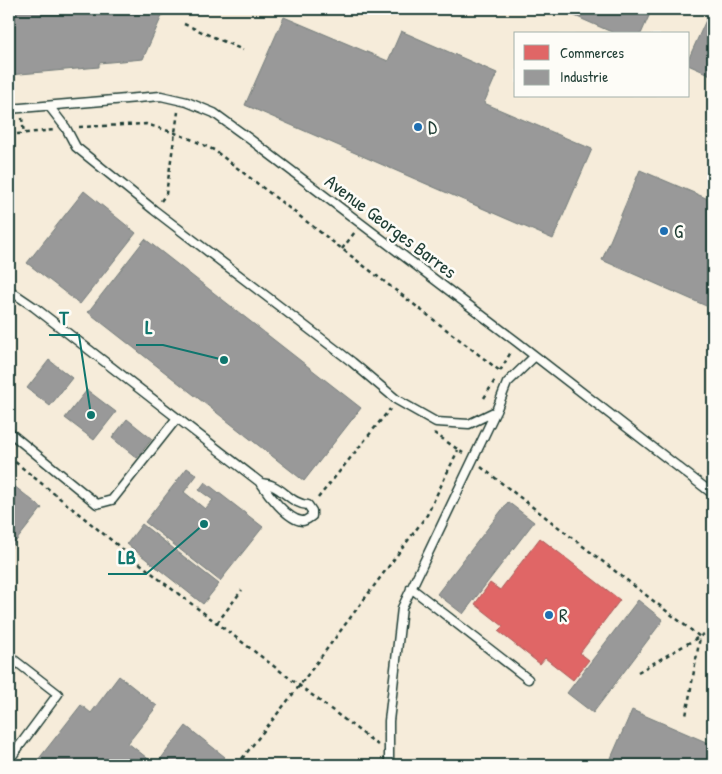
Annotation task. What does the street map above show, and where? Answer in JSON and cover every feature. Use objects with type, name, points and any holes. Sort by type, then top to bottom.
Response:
[{"type":"lane","name":"Avenue Georges Barres","points":[[9,109],[161,96],[180,100],[214,113],[535,356],[713,494]]},
{"type":"lane","points":[[49,106],[66,128],[76,147],[154,210],[352,362],[397,400],[436,422],[469,424],[496,411]]},
{"type":"lane","points":[[9,290],[34,307],[261,483],[271,498],[288,514],[300,521],[307,520],[312,516],[312,511],[308,505],[303,505],[293,500],[273,485],[261,483]]},
{"type":"lane","points":[[389,765],[389,720],[402,608],[496,411],[507,383],[535,356]]},
{"type":"lane","points":[[9,432],[97,504],[112,500],[177,418]]},
{"type":"lane","points":[[411,588],[528,679]]},
{"type":"lane","points":[[9,656],[58,694],[9,760]]},
{"type":"path","points":[[184,24],[243,50]]},
{"type":"path","points":[[154,210],[166,194],[180,100]]},
{"type":"path","points":[[21,108],[24,134]]},
{"type":"path","points":[[9,135],[66,128],[146,124],[193,140],[214,150],[500,371],[516,342]]},
{"type":"path","points":[[342,249],[354,232],[366,227]]},
{"type":"path","points":[[484,398],[496,378]]},
{"type":"path","points":[[312,511],[318,498],[397,400]]},
{"type":"path","points":[[237,765],[300,686],[428,515],[458,450]]},
{"type":"path","points":[[9,457],[156,576],[380,747],[389,750]]},
{"type":"path","points":[[217,623],[242,590]]},
{"type":"path","points":[[638,672],[713,629]]},
{"type":"shaded area","points":[[9,9],[713,9],[713,765],[9,765]]},
{"type":"building: Commerces","name":"R","points":[[540,538],[620,600],[580,653],[589,660],[573,680],[545,658],[540,664],[498,631],[503,626],[475,604],[490,583],[500,590]]},
{"type":"building: Industrie","points":[[9,9],[165,9],[143,59],[99,63],[99,67],[9,75]]},
{"type":"building: Industrie","points":[[559,9],[652,9],[642,32],[611,32]]},
{"type":"building: Industrie","points":[[711,9],[713,9],[713,76],[690,66],[690,56]]},
{"type":"building: Industrie","name":"D","points":[[284,17],[388,61],[401,31],[497,73],[484,103],[592,149],[553,239],[245,105]]},
{"type":"building: Industrie","name":"G","points":[[640,170],[713,201],[713,309],[602,260]]},
{"type":"building: Industrie","points":[[84,191],[136,233],[80,304],[27,263]]},
{"type":"building: Industrie","points":[[145,239],[361,408],[304,481],[88,312]]},
{"type":"building: Industrie","points":[[49,360],[72,378],[50,406],[27,388]]},
{"type":"building: Industrie","points":[[87,390],[116,412],[94,440],[65,418]]},
{"type":"building: Industrie","points":[[127,419],[152,439],[137,458],[112,438]]},
{"type":"building: Industrie","points":[[187,468],[197,475],[184,492],[205,509],[213,500],[199,490],[205,482],[263,527],[220,581],[145,522]]},
{"type":"building: Industrie","points":[[9,482],[42,508],[9,550]]},
{"type":"building: Industrie","points":[[508,502],[534,522],[463,614],[437,594]]},
{"type":"building: Industrie","points":[[142,524],[219,584],[203,604],[127,544]]},
{"type":"building: Industrie","points":[[638,600],[663,620],[593,713],[567,693]]},
{"type":"building: Industrie","points":[[119,676],[157,706],[128,743],[156,765],[34,765],[81,705],[91,713]]},
{"type":"building: Industrie","points":[[632,710],[713,745],[713,765],[608,765]]},
{"type":"building: Industrie","points":[[186,726],[225,757],[218,765],[156,765]]},
{"type":"place","name":"D","points":[[418,127]]},
{"type":"place","name":"G","points":[[664,231]]},
{"type":"place","name":"L","points":[[224,360]]},
{"type":"place","name":"T","points":[[91,415]]},
{"type":"place","name":"LB","points":[[204,524]]},
{"type":"place","name":"R","points":[[549,615]]}]
